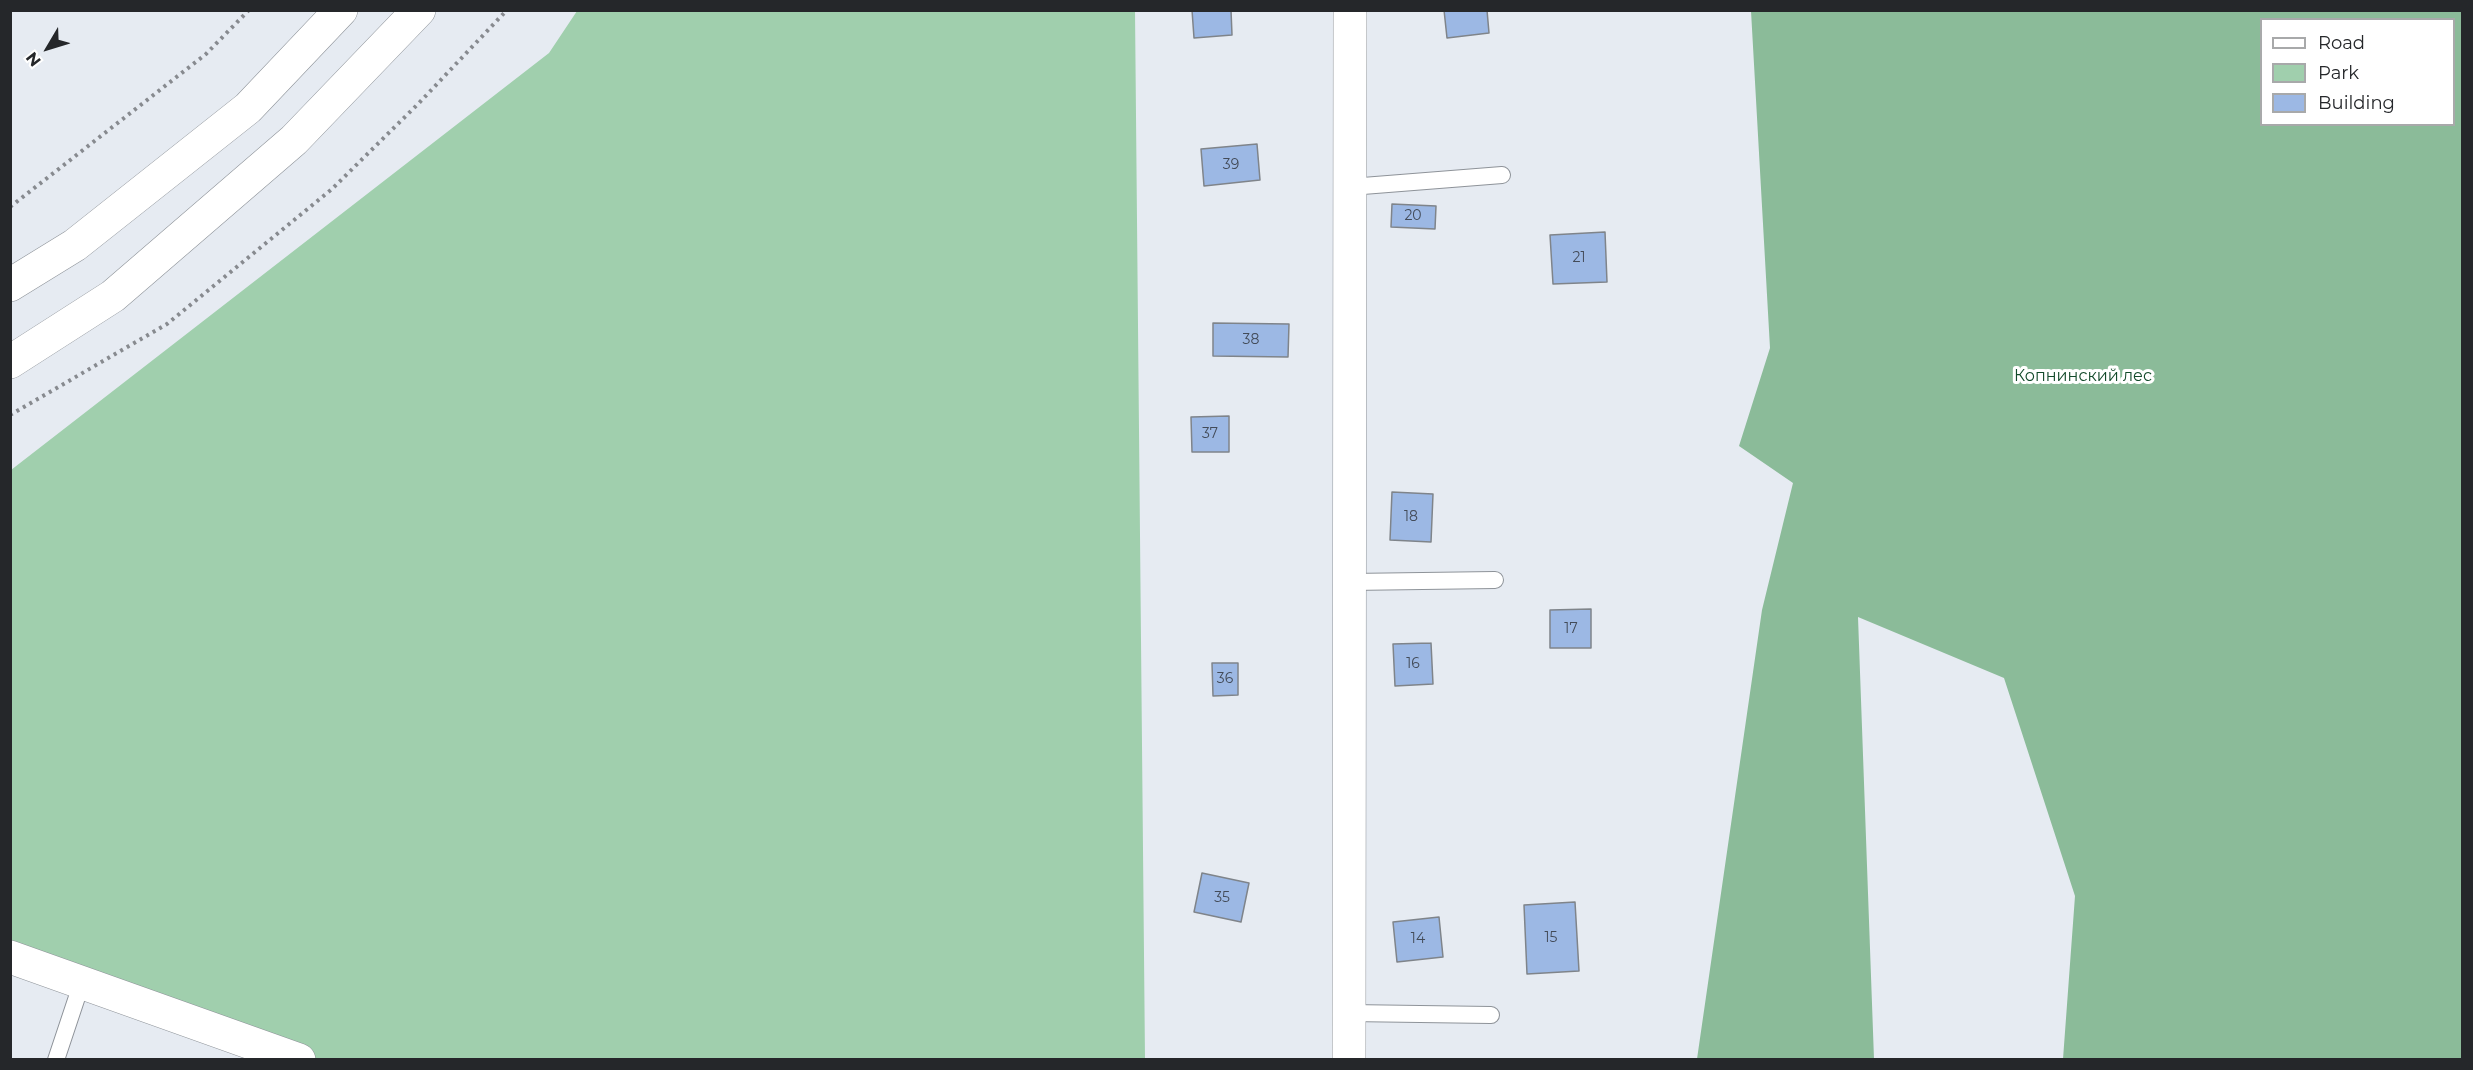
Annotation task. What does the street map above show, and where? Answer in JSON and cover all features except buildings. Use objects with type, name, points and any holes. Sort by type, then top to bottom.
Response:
[{"type":"street","points":[[10,285],[75,245],[248,108],[341,10]]},
{"type":"street","points":[[10,362],[114,296],[294,140],[419,10]]},
{"type":"street","points":[[1349,1059],[1350,10]]},
{"type":"street","points":[[10,957],[299,1059]]},
{"type":"lane","points":[[1350,187],[1502,175]]},
{"type":"lane","points":[[1350,582],[1495,580]]},
{"type":"lane","points":[[56,1059],[82,982]]},
{"type":"lane","points":[[1349,1013],[1491,1015]]},
{"type":"path","points":[[10,207],[206,54],[249,10]]},
{"type":"path","points":[[10,415],[167,324],[332,189],[419,103],[507,10]]},
{"type":"green space","points":[[577,11],[1135,11],[1145,1059],[299,1059],[11,957],[11,470],[549,53]]},
{"type":"green space","name":"Копнинский лес","points":[[1751,11],[2462,11],[2462,1059],[2063,1059],[2075,896],[2004,678],[1858,617],[1874,1059],[1697,1059],[1762,610],[1793,483],[1739,446],[1770,348]]}]
